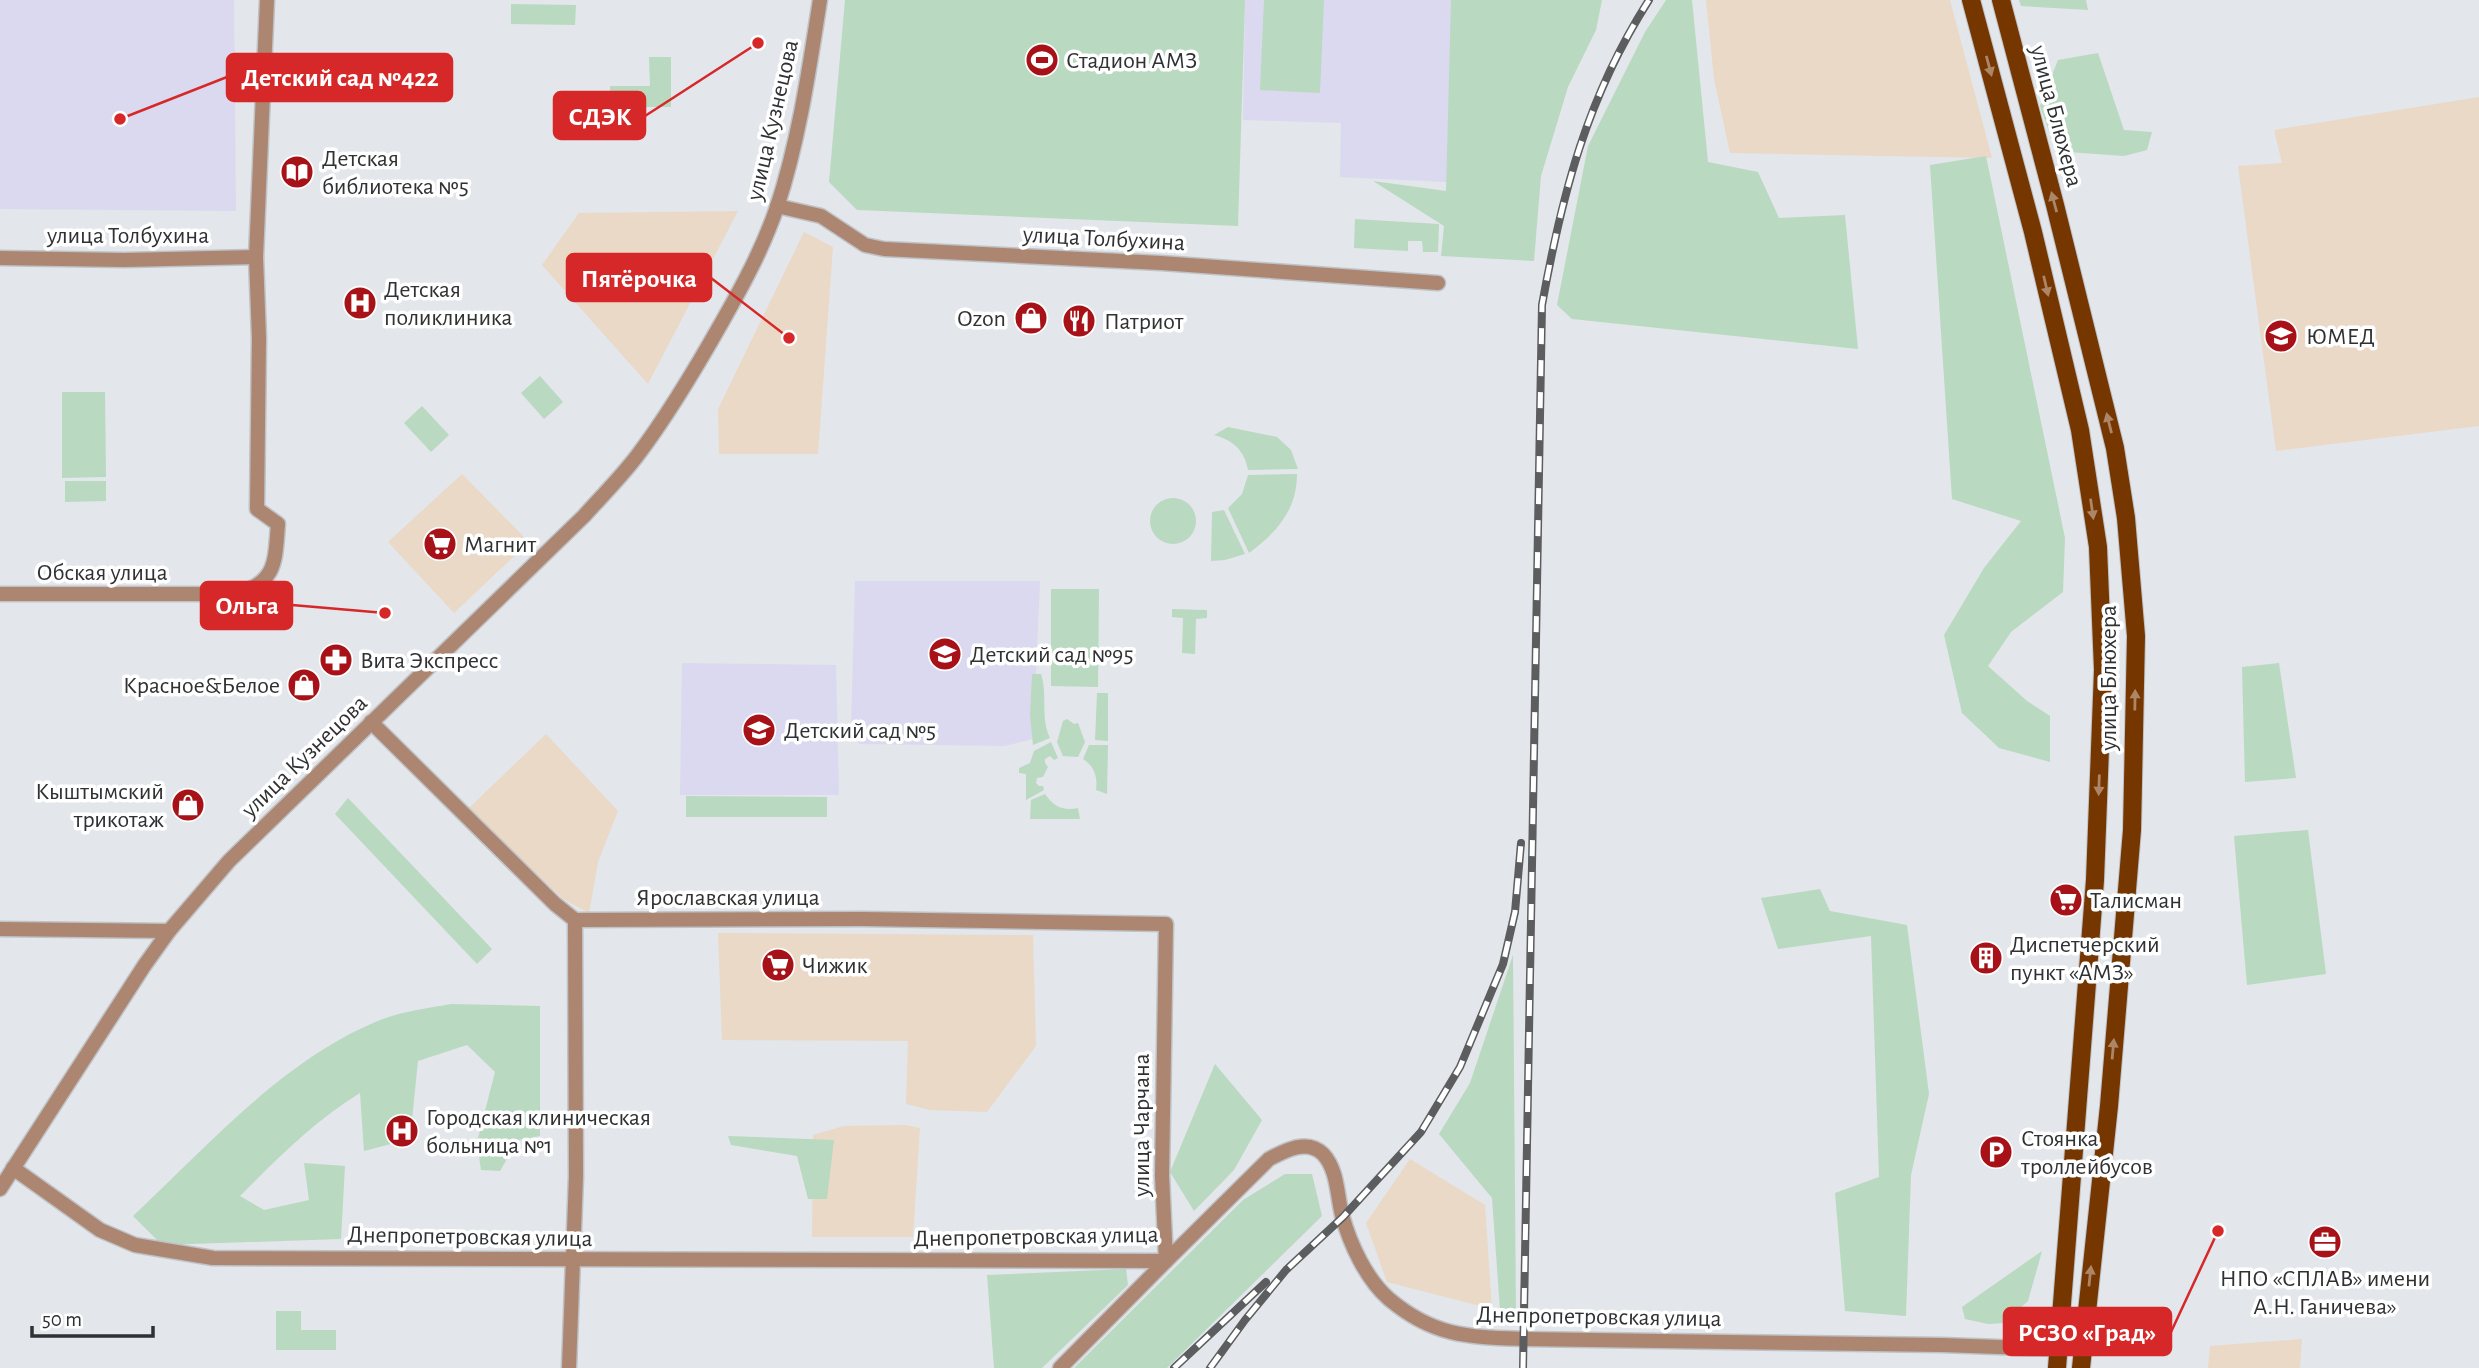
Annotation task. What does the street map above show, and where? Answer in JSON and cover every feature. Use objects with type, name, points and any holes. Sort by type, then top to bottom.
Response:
[{"type":"main road","name":"улица Блюхера","points":[[1971,0],[2033,232],[2080,430],[2098,547],[2104,670],[2096,867],[2057,1368]]},
{"type":"main road","name":"улица Блюхера","points":[[2001,0],[2115,448],[2126,519],[2136,636],[2132,830],[2109,1106],[2081,1368]]},
{"type":"main road","points":[[2058,1349],[2082,1350]]},
{"type":"street","points":[[256,257],[267,0]]},
{"type":"street","name":"улица Кузнецова","points":[[0,1189],[136,977],[169,931],[229,861],[568,532],[636,457],[677,397],[741,288],[778,206],[802,113],[820,0]]},
{"type":"street","name":"улица Толбухина","points":[[778,206],[821,216],[865,245],[884,249],[1161,263],[1438,283]]},
{"type":"street","name":"улица Толбухина","points":[[0,258],[124,260],[256,257]]},
{"type":"street","name":"Обская улица","points":[[0,594],[236,594],[254,589],[266,578],[274,563],[278,524],[257,509],[259,338],[256,257]]},
{"type":"street","points":[[371,722],[555,904],[575,920],[576,1176],[569,1368]]},
{"type":"street","name":"Ярославская улица","points":[[575,920],[863,919],[1166,924]]},
{"type":"street","name":"улица Чарчана","points":[[1166,924],[1162,1175],[1166,1261]]},
{"type":"street","points":[[0,929],[169,931]]},
{"type":"street","name":"Днепропетровская улица","points":[[13,1168],[100,1230],[135,1245],[213,1258],[1166,1261],[1269,1159],[1289,1148],[1311,1147],[1323,1154],[1331,1169],[1343,1217],[1371,1278],[1388,1298],[1416,1319],[1447,1333],[1477,1338],[2058,1349]]},
{"type":"street","points":[[1060,1368],[1166,1261]]},
{"type":"shaded area","points":[[0,0],[234,0],[236,211],[0,209]]},
{"type":"shaded area","points":[[1245,0],[1460,0],[1467,183],[1340,177],[1341,123],[1243,120]]},
{"type":"shaded area","points":[[1706,0],[1950,0],[1992,158],[1730,153],[1714,79]]},
{"type":"shaded area","points":[[2479,97],[2479,426],[2276,451],[2238,166],[2282,163],[2274,130]]},
{"type":"shaded area","points":[[738,211],[648,384],[542,265],[579,213]]},
{"type":"shaded area","points":[[804,232],[833,247],[818,454],[719,454],[718,409]]},
{"type":"shaded area","points":[[462,474],[529,542],[454,613],[388,542]]},
{"type":"shaded area","name":"Детский сад №95","points":[[855,581],[1040,581],[1033,739],[1005,746],[859,744],[851,726]]},
{"type":"shaded area","name":"Детский сад №5","points":[[682,663],[836,665],[839,795],[680,795]]},
{"type":"shaded area","points":[[546,734],[618,811],[598,862],[589,913],[563,899],[468,809]]},
{"type":"shaded area","points":[[718,933],[1033,935],[1036,1046],[987,1112],[930,1110],[906,1104],[908,1041],[722,1040]]},
{"type":"shaded area","points":[[905,1125],[920,1128],[913,1237],[812,1237],[813,1135],[844,1126]]},
{"type":"shaded area","points":[[1410,1159],[1485,1205],[1492,1309],[1387,1282],[1366,1223]]},
{"type":"shaded area","points":[[2302,1339],[2300,1368],[2208,1368],[2210,1346]]},
{"type":"green space","name":"Стадион АМЗ","points":[[845,0],[1245,0],[1238,226],[857,210],[829,182]]},
{"type":"green space","points":[[1264,0],[1324,0],[1320,93],[1260,90]]},
{"type":"green space","points":[[1451,0],[1602,0],[1596,30],[1568,87],[1541,176],[1534,261],[1441,256],[1444,226],[1373,181],[1446,191]]},
{"type":"green space","points":[[1666,0],[1692,0],[1708,162],[1758,172],[1779,218],[1845,215],[1858,349],[1572,319],[1557,305],[1588,146],[1645,32]]},
{"type":"green space","points":[[2019,0],[2086,0],[2088,10],[2021,6]]},
{"type":"green space","points":[[511,4],[576,5],[575,25],[511,24]]},
{"type":"green space","points":[[2098,53],[2124,130],[2152,132],[2147,150],[2124,156],[2068,152],[2051,137],[2040,106],[2058,60]]},
{"type":"green space","points":[[649,57],[671,57],[671,107],[610,107],[610,86],[650,86]]},
{"type":"green space","points":[[1986,156],[2065,538],[2063,592],[2011,632],[1988,666],[2027,701],[2050,716],[2050,762],[1999,748],[1962,713],[1944,635],[1984,568],[2021,521],[1952,499],[1930,165]]},
{"type":"green space","points":[[1355,219],[1439,224],[1438,252],[1423,252],[1422,241],[1408,241],[1408,251],[1354,248]]},
{"type":"green space","points":[[540,376],[563,402],[544,419],[521,393]]},
{"type":"green space","points":[[62,392],[105,392],[106,477],[62,478]]},
{"type":"green space","points":[[422,406],[449,435],[431,452],[404,423]]},
{"type":"green space","points":[[1228,427],[1277,437],[1291,450],[1298,469],[1248,470],[1237,447],[1214,435]]},
{"type":"green space","points":[[1297,474],[1293,499],[1283,519],[1268,537],[1249,553],[1228,508],[1242,494],[1248,475]]},
{"type":"green space","points":[[65,481],[106,481],[106,501],[65,502]]},
{"type":"green space","points":[[1173,498],[1189,505],[1196,521],[1189,537],[1173,544],[1157,537],[1150,521],[1157,505]]},
{"type":"green space","points":[[1224,510],[1245,554],[1211,561],[1212,512]]},
{"type":"green space","points":[[1051,589],[1099,589],[1098,687],[1051,686]]},
{"type":"green space","points":[[1172,609],[1207,610],[1207,618],[1196,619],[1195,654],[1182,653],[1183,618],[1172,617]]},
{"type":"green space","points":[[2279,663],[2296,778],[2245,782],[2242,667]]},
{"type":"green space","points":[[1032,674],[1041,674],[1045,722],[1050,738],[1033,745],[1030,715]]},
{"type":"green space","points":[[1097,693],[1108,693],[1108,741],[1095,740]]},
{"type":"green space","points":[[1067,719],[1074,724],[1078,723],[1085,742],[1078,757],[1063,756],[1057,742],[1063,721]]},
{"type":"green space","points":[[1051,742],[1058,758],[1054,760],[1050,756],[1045,759],[1048,767],[1043,777],[1037,778],[1036,783],[1043,786],[1044,790],[1026,800],[1026,774],[1019,773],[1019,768],[1030,763],[1034,751]]},
{"type":"green space","points":[[1089,745],[1108,745],[1107,794],[1096,790],[1094,772],[1083,759]]},
{"type":"green space","points":[[1045,794],[1059,807],[1078,808],[1080,819],[1030,819],[1031,800]]},
{"type":"green space","points":[[686,796],[827,797],[827,817],[686,817]]},
{"type":"green space","points":[[348,798],[492,949],[477,964],[335,814]]},
{"type":"green space","points":[[2308,830],[2326,974],[2247,985],[2234,836]]},
{"type":"green space","points":[[1820,889],[1830,911],[1907,925],[1929,1094],[1911,1175],[1906,1316],[1845,1311],[1835,1193],[1879,1177],[1871,936],[1778,949],[1761,898]]},
{"type":"green space","points":[[1513,955],[1516,1318],[1500,1310],[1492,1198],[1439,1134],[1470,1083]]},
{"type":"green space","points":[[451,1004],[540,1006],[540,1136],[518,1140],[500,1171],[481,1170],[477,1142],[495,1072],[467,1045],[418,1061],[410,1139],[364,1151],[360,1093],[312,1128],[240,1196],[264,1210],[309,1200],[304,1163],[345,1166],[341,1239],[162,1245],[133,1216],[250,1105],[313,1056],[347,1035],[383,1019]]},
{"type":"green space","points":[[1215,1064],[1262,1120],[1234,1170],[1194,1211],[1170,1172]]},
{"type":"green space","points":[[728,1136],[834,1140],[827,1199],[808,1199],[797,1156],[731,1145]]},
{"type":"green space","points":[[1285,1174],[1312,1174],[1322,1216],[1167,1368],[1074,1368],[1243,1200]]},
{"type":"green space","points":[[2042,1251],[2028,1301],[2004,1323],[1988,1324],[1965,1319],[1962,1307]]},
{"type":"green space","points":[[1126,1269],[1128,1285],[1042,1368],[994,1368],[987,1275]]},
{"type":"green space","points":[[276,1311],[301,1311],[301,1330],[336,1330],[336,1350],[276,1350]]},
{"type":"railway","points":[[1523,1368],[1542,305],[1558,224],[1580,147],[1609,73],[1649,0]]},
{"type":"railway","points":[[1210,1368],[1286,1270],[1343,1217],[1421,1132],[1460,1067],[1503,964],[1515,912],[1521,843]]},
{"type":"railway","points":[[1174,1368],[1266,1282]]},
{"type":"place","name":"СДЭК","points":[[758,43]]},
{"type":"place","name":"Стадион АМЗ","points":[[1042,60]]},
{"type":"place","name":"Детский сад №422","points":[[120,119]]},
{"type":"place","name":"Детская библиотека №5","points":[[297,172]]},
{"type":"place","name":"Детская поликлиника","points":[[360,303]]},
{"type":"place","name":"Ozon","points":[[1031,318]]},
{"type":"place","name":"Патриот","points":[[1079,321]]},
{"type":"place","name":"ЮМЕД","points":[[2281,336]]},
{"type":"place","name":"Пятёрочка","points":[[789,338]]},
{"type":"place","name":"Магнит","points":[[440,544]]},
{"type":"place","name":"Ольга","points":[[385,613]]},
{"type":"place","name":"Детский сад №95","points":[[945,654]]},
{"type":"place","name":"Вита Экспресс","points":[[336,660]]},
{"type":"place","name":"Красное&Белое","points":[[304,685]]},
{"type":"place","name":"Детский сад №5","points":[[759,730]]},
{"type":"place","name":"Кыштымский трикотаж","points":[[188,805]]},
{"type":"place","name":"Талисман","points":[[2066,900]]},
{"type":"place","name":"Диспетчерский пункт «АМЗ»","points":[[1986,958]]},
{"type":"place","name":"Чижик","points":[[778,965]]},
{"type":"place","name":"Городская клиническая больница №1","points":[[402,1131]]},
{"type":"place","name":"Стоянка троллейбусов","points":[[1996,1152]]},
{"type":"place","name":"РСЗО «Град»","points":[[2218,1231]]},
{"type":"place","name":"НПО «СПЛАВ» имени А.Н. Ганичева»","points":[[2325,1242]]}]
